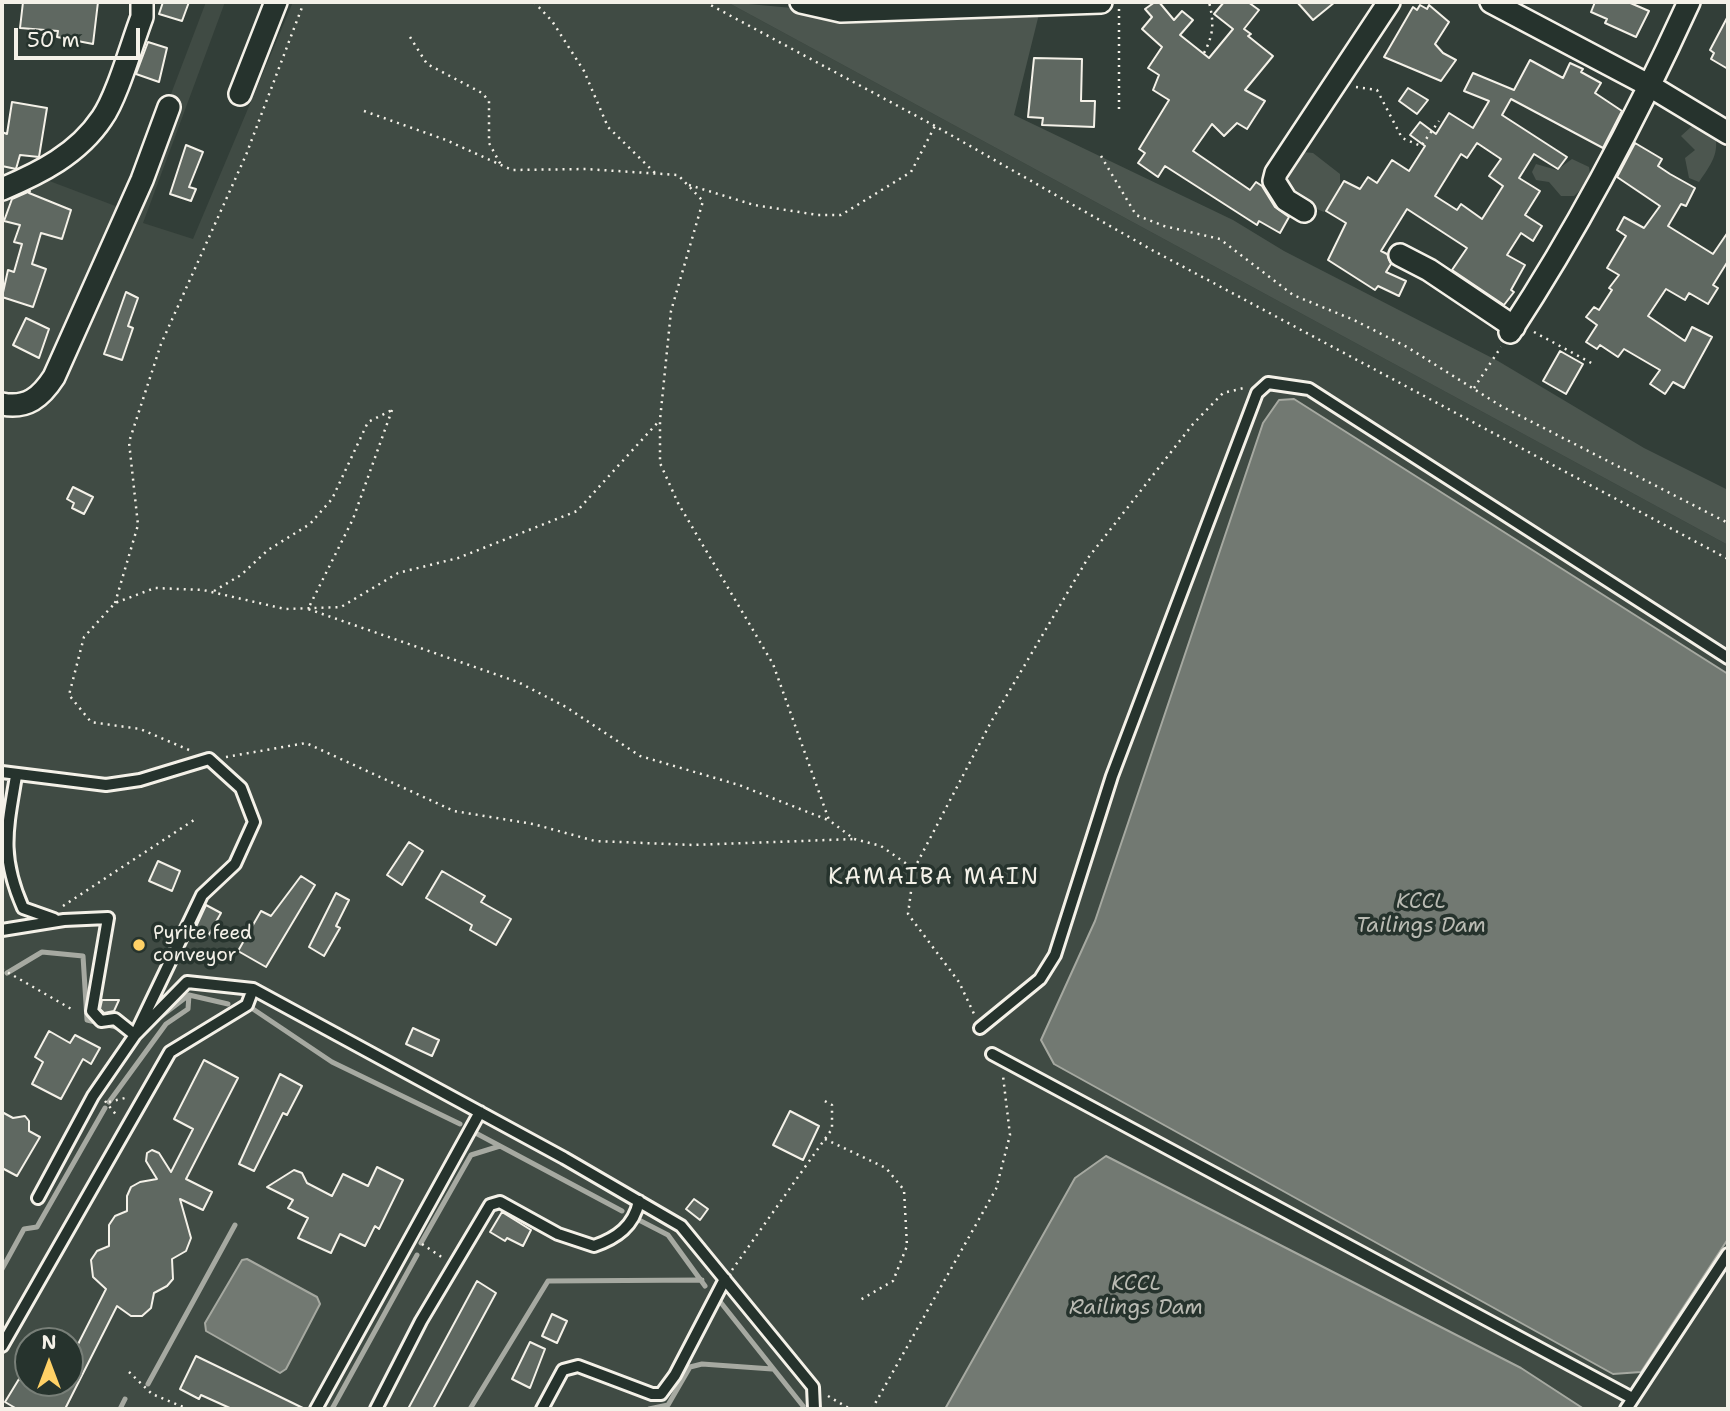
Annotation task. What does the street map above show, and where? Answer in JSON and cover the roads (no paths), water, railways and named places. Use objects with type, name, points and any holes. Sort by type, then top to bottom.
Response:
[{"type":"street","points":[[2,189],[46,170],[79,145],[103,117],[142,17],[142,2]]},
{"type":"street","points":[[240,94],[276,2]]},
{"type":"street","points":[[801,2],[841,11],[1101,2]]},
{"type":"street","points":[[1304,211],[1286,200],[1274,181],[1280,165],[1389,2]]},
{"type":"street","points":[[1491,2],[1650,86],[1728,133]]},
{"type":"street","points":[[1400,255],[1515,325],[1573,230],[1650,86],[1689,2]]},
{"type":"street","points":[[2,404],[21,405],[36,400],[54,377],[142,180],[169,107]]},
{"type":"lane","points":[[980,1028],[1040,979],[1055,955],[1112,776],[1256,393],[1268,383],[1309,389],[1728,658]]},
{"type":"lane","points":[[2,772],[16,776],[106,785],[140,780],[209,759],[241,788],[254,822],[235,864],[202,895],[135,1035],[93,1096],[38,1198]]},
{"type":"lane","points":[[16,776],[5,849],[9,879],[23,908],[45,918],[64,920]]},
{"type":"lane","points":[[2,930],[64,920],[108,918],[92,1011],[101,1021],[115,1019],[135,1035]]},
{"type":"lane","points":[[135,1035],[187,982],[253,989],[480,1112],[681,1226],[813,1387],[814,1409]]},
{"type":"lane","points":[[2,1346],[170,1052],[247,1005],[253,989]]},
{"type":"lane","points":[[992,1054],[1632,1398]]},
{"type":"lane","points":[[316,1409],[480,1112]]},
{"type":"lane","points":[[376,1409],[421,1321],[489,1205],[500,1202],[558,1234],[594,1246],[613,1239],[627,1227],[635,1218],[639,1201]]},
{"type":"lane","points":[[1626,1409],[1728,1254]]},
{"type":"lane","points":[[542,1409],[562,1370],[578,1367],[637,1386],[652,1394],[661,1394],[675,1375],[725,1279]]},
{"type":"water","name":"KCCL Tailings Dam","points":[[1294,399],[1728,674],[1728,1239],[1641,1372],[1613,1374],[1054,1064],[1041,1040],[1095,921],[1263,423],[1279,400]]},
{"type":"water","name":"KCCL Railings Dam","points":[[1106,1156],[1521,1368],[1584,1409],[945,1409],[1075,1178]]},
{"type":"water","points":[[247,1259],[317,1297],[320,1304],[286,1369],[280,1373],[206,1331],[205,1323],[242,1260]]},
{"type":"waterway","points":[[7,973],[42,952],[83,956],[87,1020],[120,1028]]},
{"type":"waterway","points":[[156,1020],[189,995],[228,1004]]},
{"type":"waterway","points":[[109,1102],[166,1024],[188,1009],[189,995]]},
{"type":"waterway","points":[[247,1005],[332,1062],[460,1124]]},
{"type":"waterway","points":[[2,1269],[24,1229],[37,1227],[105,1108]]},
{"type":"waterway","points":[[470,1130],[622,1211]]},
{"type":"waterway","points":[[421,1243],[471,1155],[500,1146]]},
{"type":"waterway","points":[[635,1218],[668,1235],[705,1286]]},
{"type":"waterway","points":[[148,1384],[235,1225]]},
{"type":"waterway","points":[[332,1409],[417,1255]]},
{"type":"waterway","points":[[470,1409],[548,1281],[702,1280]]},
{"type":"waterway","points":[[718,1299],[803,1406]]},
{"type":"waterway","points":[[649,1409],[668,1405],[690,1367],[702,1364],[772,1369]]},
{"type":"waterway","points":[[120,1409],[125,1399]]},
{"type":"place","name":"Pyrite feed conveyor","points":[[139,945]]},
{"type":"district","name":"KAMAIBA MAIN","points":[[934,878]]}]
